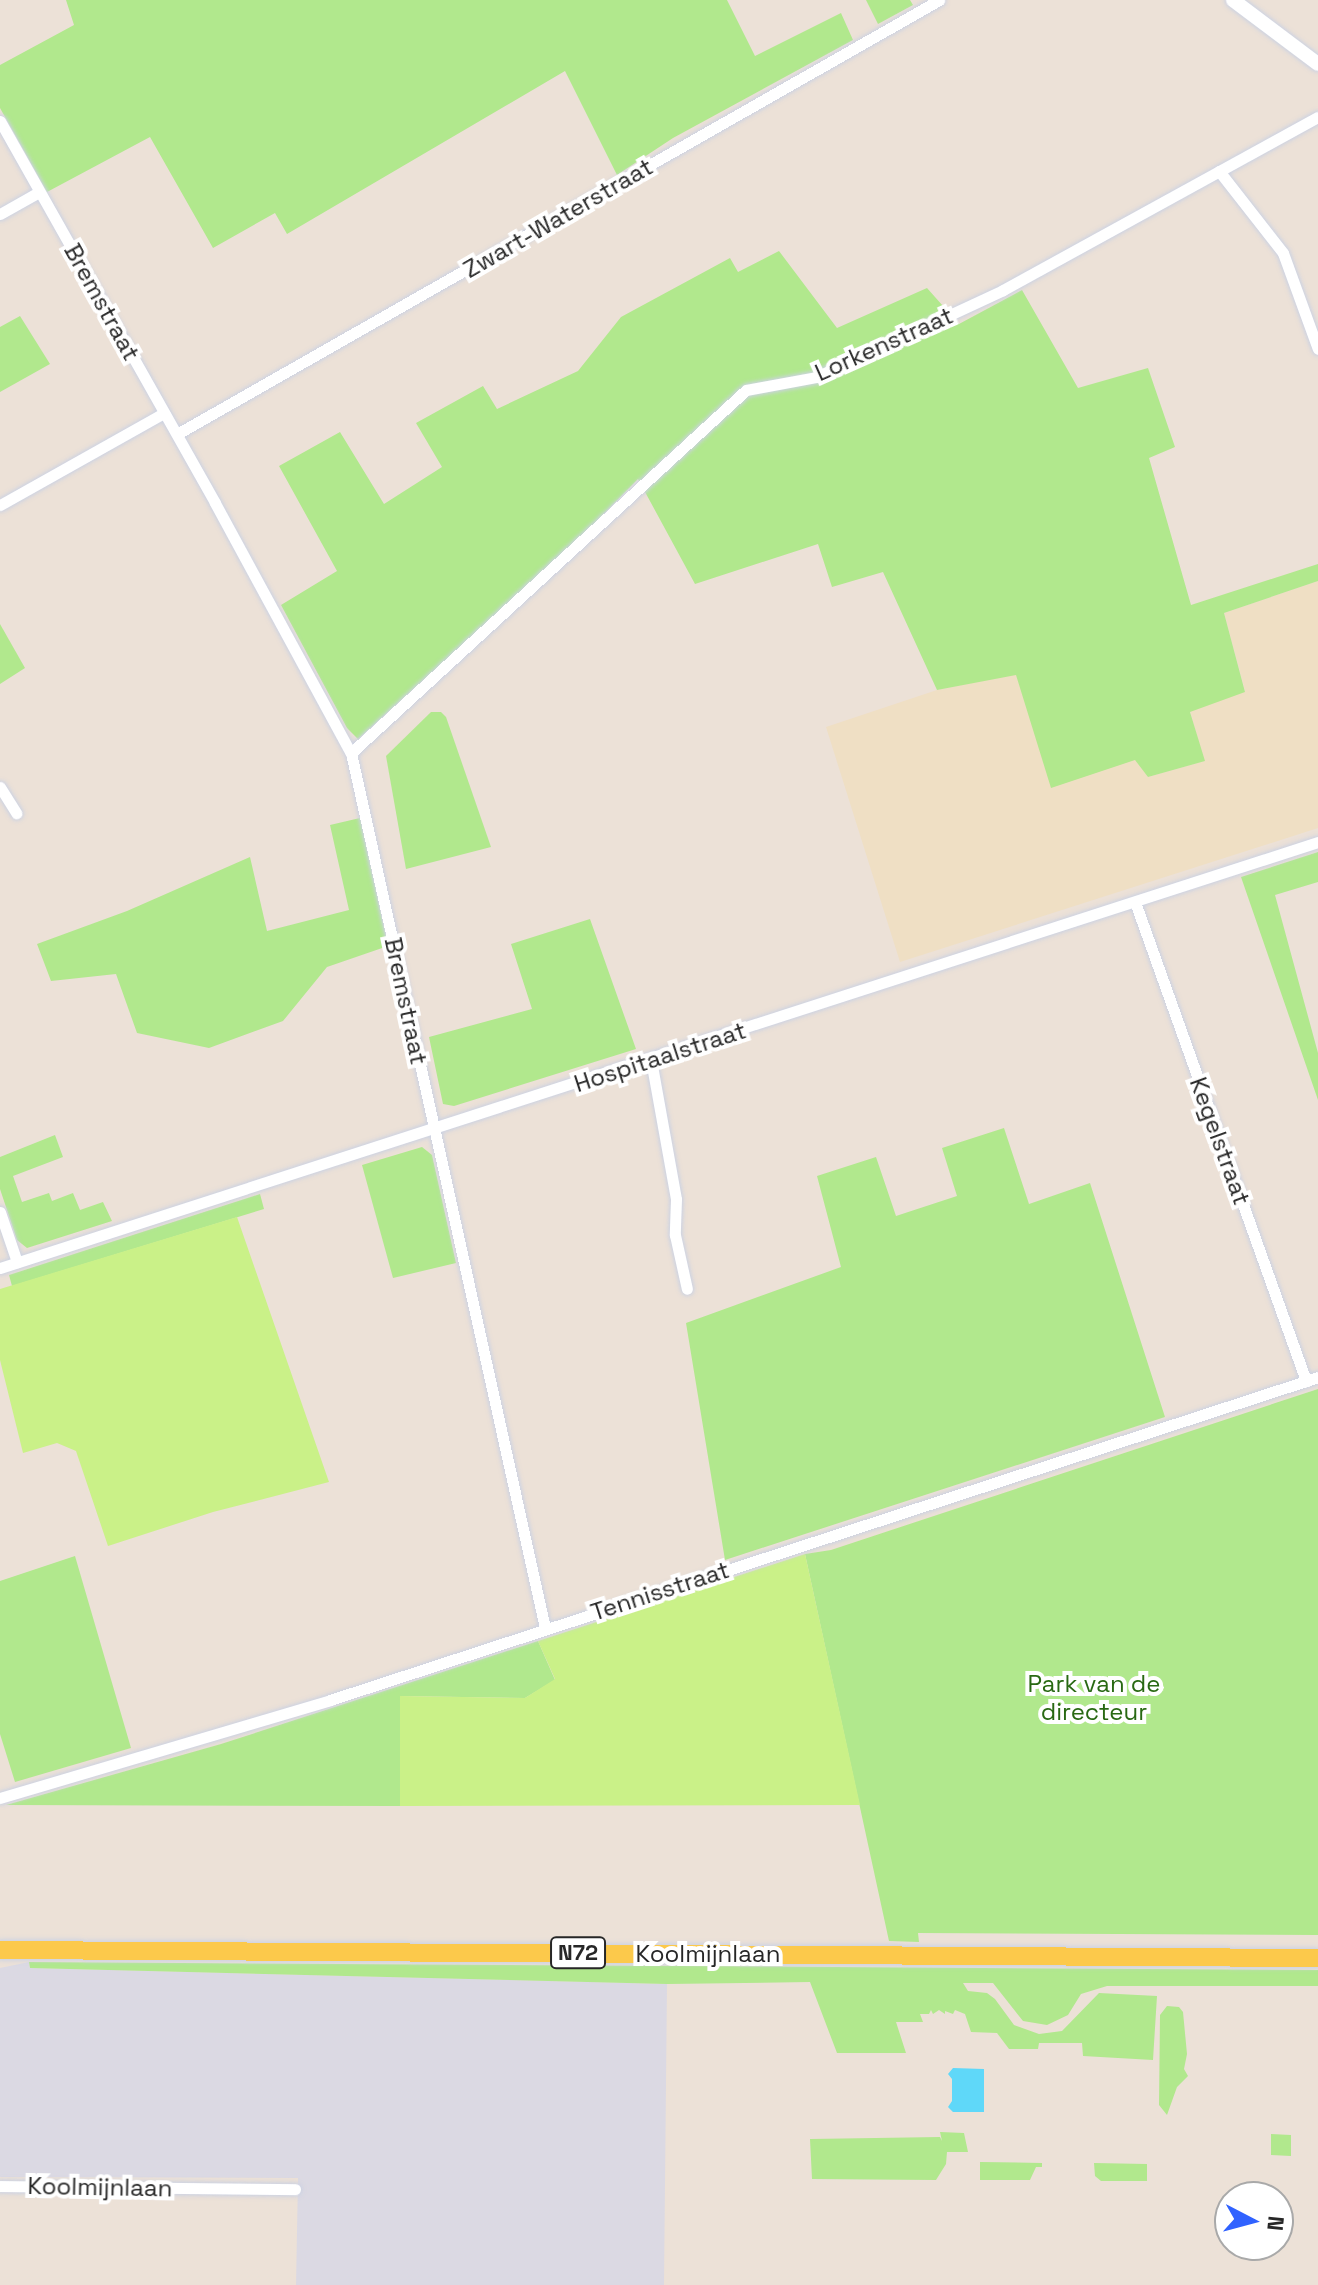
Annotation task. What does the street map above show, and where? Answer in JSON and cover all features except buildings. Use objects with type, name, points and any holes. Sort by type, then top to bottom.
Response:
[{"type":"main road","name":"Koolmijnlaan","points":[[1,1951],[1318,1958]]},
{"type":"street","name":"Zwart-Waterstraat","points":[[177,434],[939,0]]},
{"type":"street","points":[[1233,0],[1318,64]]},
{"type":"street","name":"Lorkenstraat","points":[[351,753],[746,390],[816,377],[1003,290],[1318,117]]},
{"type":"street","name":"Bremstraat","points":[[0,121],[177,434],[351,753],[545,1628]]},
{"type":"street","points":[[1219,171],[1283,253],[1318,349]]},
{"type":"street","points":[[0,214],[39,192]]},
{"type":"street","points":[[0,505],[164,413]]},
{"type":"street","points":[[1,790],[16,813]]},
{"type":"street","name":"Hospitaalstraat","points":[[0,1268],[1318,842]]},
{"type":"street","name":"Kegelstraat","points":[[1135,902],[1312,1379]]},
{"type":"street","points":[[651,1060],[676,1199],[675,1235],[687,1289]]},
{"type":"street","points":[[0,1212],[17,1262]]},
{"type":"street","name":"Tennisstraat","points":[[0,1798],[219,1735],[1312,1379]]},
{"type":"street","name":"Koolmijnlaan","points":[[0,2186],[295,2189]]},
{"type":"shaded area","points":[[1318,581],[1318,828],[900,962],[826,727],[937,690],[1016,674],[1136,760],[1148,777],[1204,761],[1190,711],[1245,691],[1224,613]]},
{"type":"shaded area","points":[[29,1962],[30,1968],[667,1984],[664,2285],[296,2285],[298,2178],[0,2177],[0,1968]]},
{"type":"green space","points":[[66,0],[727,0],[755,56],[841,13],[853,40],[673,138],[617,175],[565,71],[287,234],[275,213],[213,248],[150,137],[47,192],[0,108],[0,65],[74,25]]},
{"type":"green space","points":[[866,0],[910,0],[913,5],[878,24]]},
{"type":"green space","points":[[779,251],[837,328],[927,288],[959,324],[1022,290],[1078,388],[1148,368],[1175,447],[1149,458],[1191,605],[1318,564],[1318,581],[1224,613],[1245,692],[1190,712],[1205,761],[1148,777],[1135,760],[1051,788],[1016,675],[937,690],[883,572],[832,587],[818,544],[695,584],[638,479],[575,543],[358,739],[347,728],[281,605],[337,571],[279,466],[340,432],[384,504],[442,467],[416,423],[483,386],[497,409],[578,371],[621,317],[730,258],[738,272]]},
{"type":"green space","points":[[20,316],[50,364],[0,392],[0,327]]},
{"type":"green space","points":[[0,624],[25,668],[0,684]]},
{"type":"green space","points":[[431,712],[441,712],[446,717],[491,847],[406,869],[386,756]]},
{"type":"green space","points":[[360,818],[388,946],[327,967],[283,1021],[209,1048],[137,1033],[116,974],[51,981],[37,944],[127,911],[250,857],[267,931],[349,910],[330,825]]},
{"type":"green space","points":[[1318,852],[1318,882],[1275,895],[1318,1053],[1318,1100],[1241,877]]},
{"type":"green space","points":[[590,919],[636,1049],[454,1106],[443,1104],[429,1037],[532,1009],[511,944]]},
{"type":"green space","points":[[1004,1128],[1029,1204],[1090,1183],[1165,1417],[725,1560],[686,1323],[841,1267],[817,1176],[876,1157],[896,1216],[957,1196],[942,1148]]},
{"type":"green space","points":[[55,1135],[63,1157],[13,1176],[22,1202],[49,1193],[52,1201],[73,1193],[80,1210],[103,1202],[112,1221],[27,1248],[17,1240],[0,1189],[0,1157]]},
{"type":"green space","points":[[422,1147],[432,1155],[456,1263],[393,1278],[362,1165]]},
{"type":"green space","points":[[260,1194],[264,1209],[12,1286],[9,1275]]},
{"type":"green space","points":[[237,1217],[329,1482],[213,1512],[108,1546],[76,1451],[57,1443],[23,1453],[0,1360],[0,1289]]},
{"type":"green space","name":"Park van de directeur","points":[[1318,1389],[1318,1935],[918,1933],[919,1942],[889,1941],[805,1554],[831,1550]]},
{"type":"green space","points":[[805,1554],[860,1805],[400,1806],[400,1696],[525,1698],[555,1679],[538,1641]]},
{"type":"green space","points":[[75,1556],[131,1748],[15,1782],[0,1734],[0,1581]]},
{"type":"green space","points":[[538,1641],[555,1680],[525,1698],[400,1696],[400,1806],[6,1805],[221,1744]]},
{"type":"green space","points":[[29,1962],[1318,1970],[1318,1986],[1107,1986],[1081,1994],[1068,2015],[1047,2025],[1023,2021],[993,1983],[963,1983],[968,1991],[987,1993],[995,1999],[1014,2025],[1039,2034],[1062,2031],[1099,1993],[1157,1996],[1153,2060],[1083,2056],[1082,2043],[1039,2043],[1038,2049],[1009,2049],[997,2033],[971,2032],[965,2014],[955,2010],[953,2014],[939,2010],[933,2014],[931,2010],[929,2014],[920,2014],[923,2022],[896,2022],[906,2053],[837,2053],[810,1982],[667,1984],[30,1968]]},
{"type":"green space","points":[[1167,2006],[1179,2007],[1183,2012],[1187,2054],[1184,2069],[1188,2076],[1177,2087],[1167,2115],[1159,2105],[1160,2015]]},
{"type":"green space","points":[[940,2132],[964,2133],[968,2152],[947,2152],[946,2164],[936,2180],[812,2179],[810,2139],[940,2137],[942,2141]]},
{"type":"green space","points":[[1271,2134],[1291,2135],[1291,2156],[1271,2155]]},
{"type":"green space","points":[[980,2162],[1042,2163],[1042,2167],[1036,2167],[1030,2180],[980,2180]]},
{"type":"green space","points":[[1094,2163],[1147,2164],[1147,2181],[1101,2181],[1095,2176]]},
{"type":"water","points":[[953,2068],[984,2069],[984,2112],[953,2112],[948,2107],[952,2101],[952,2079],[948,2074]]}]
